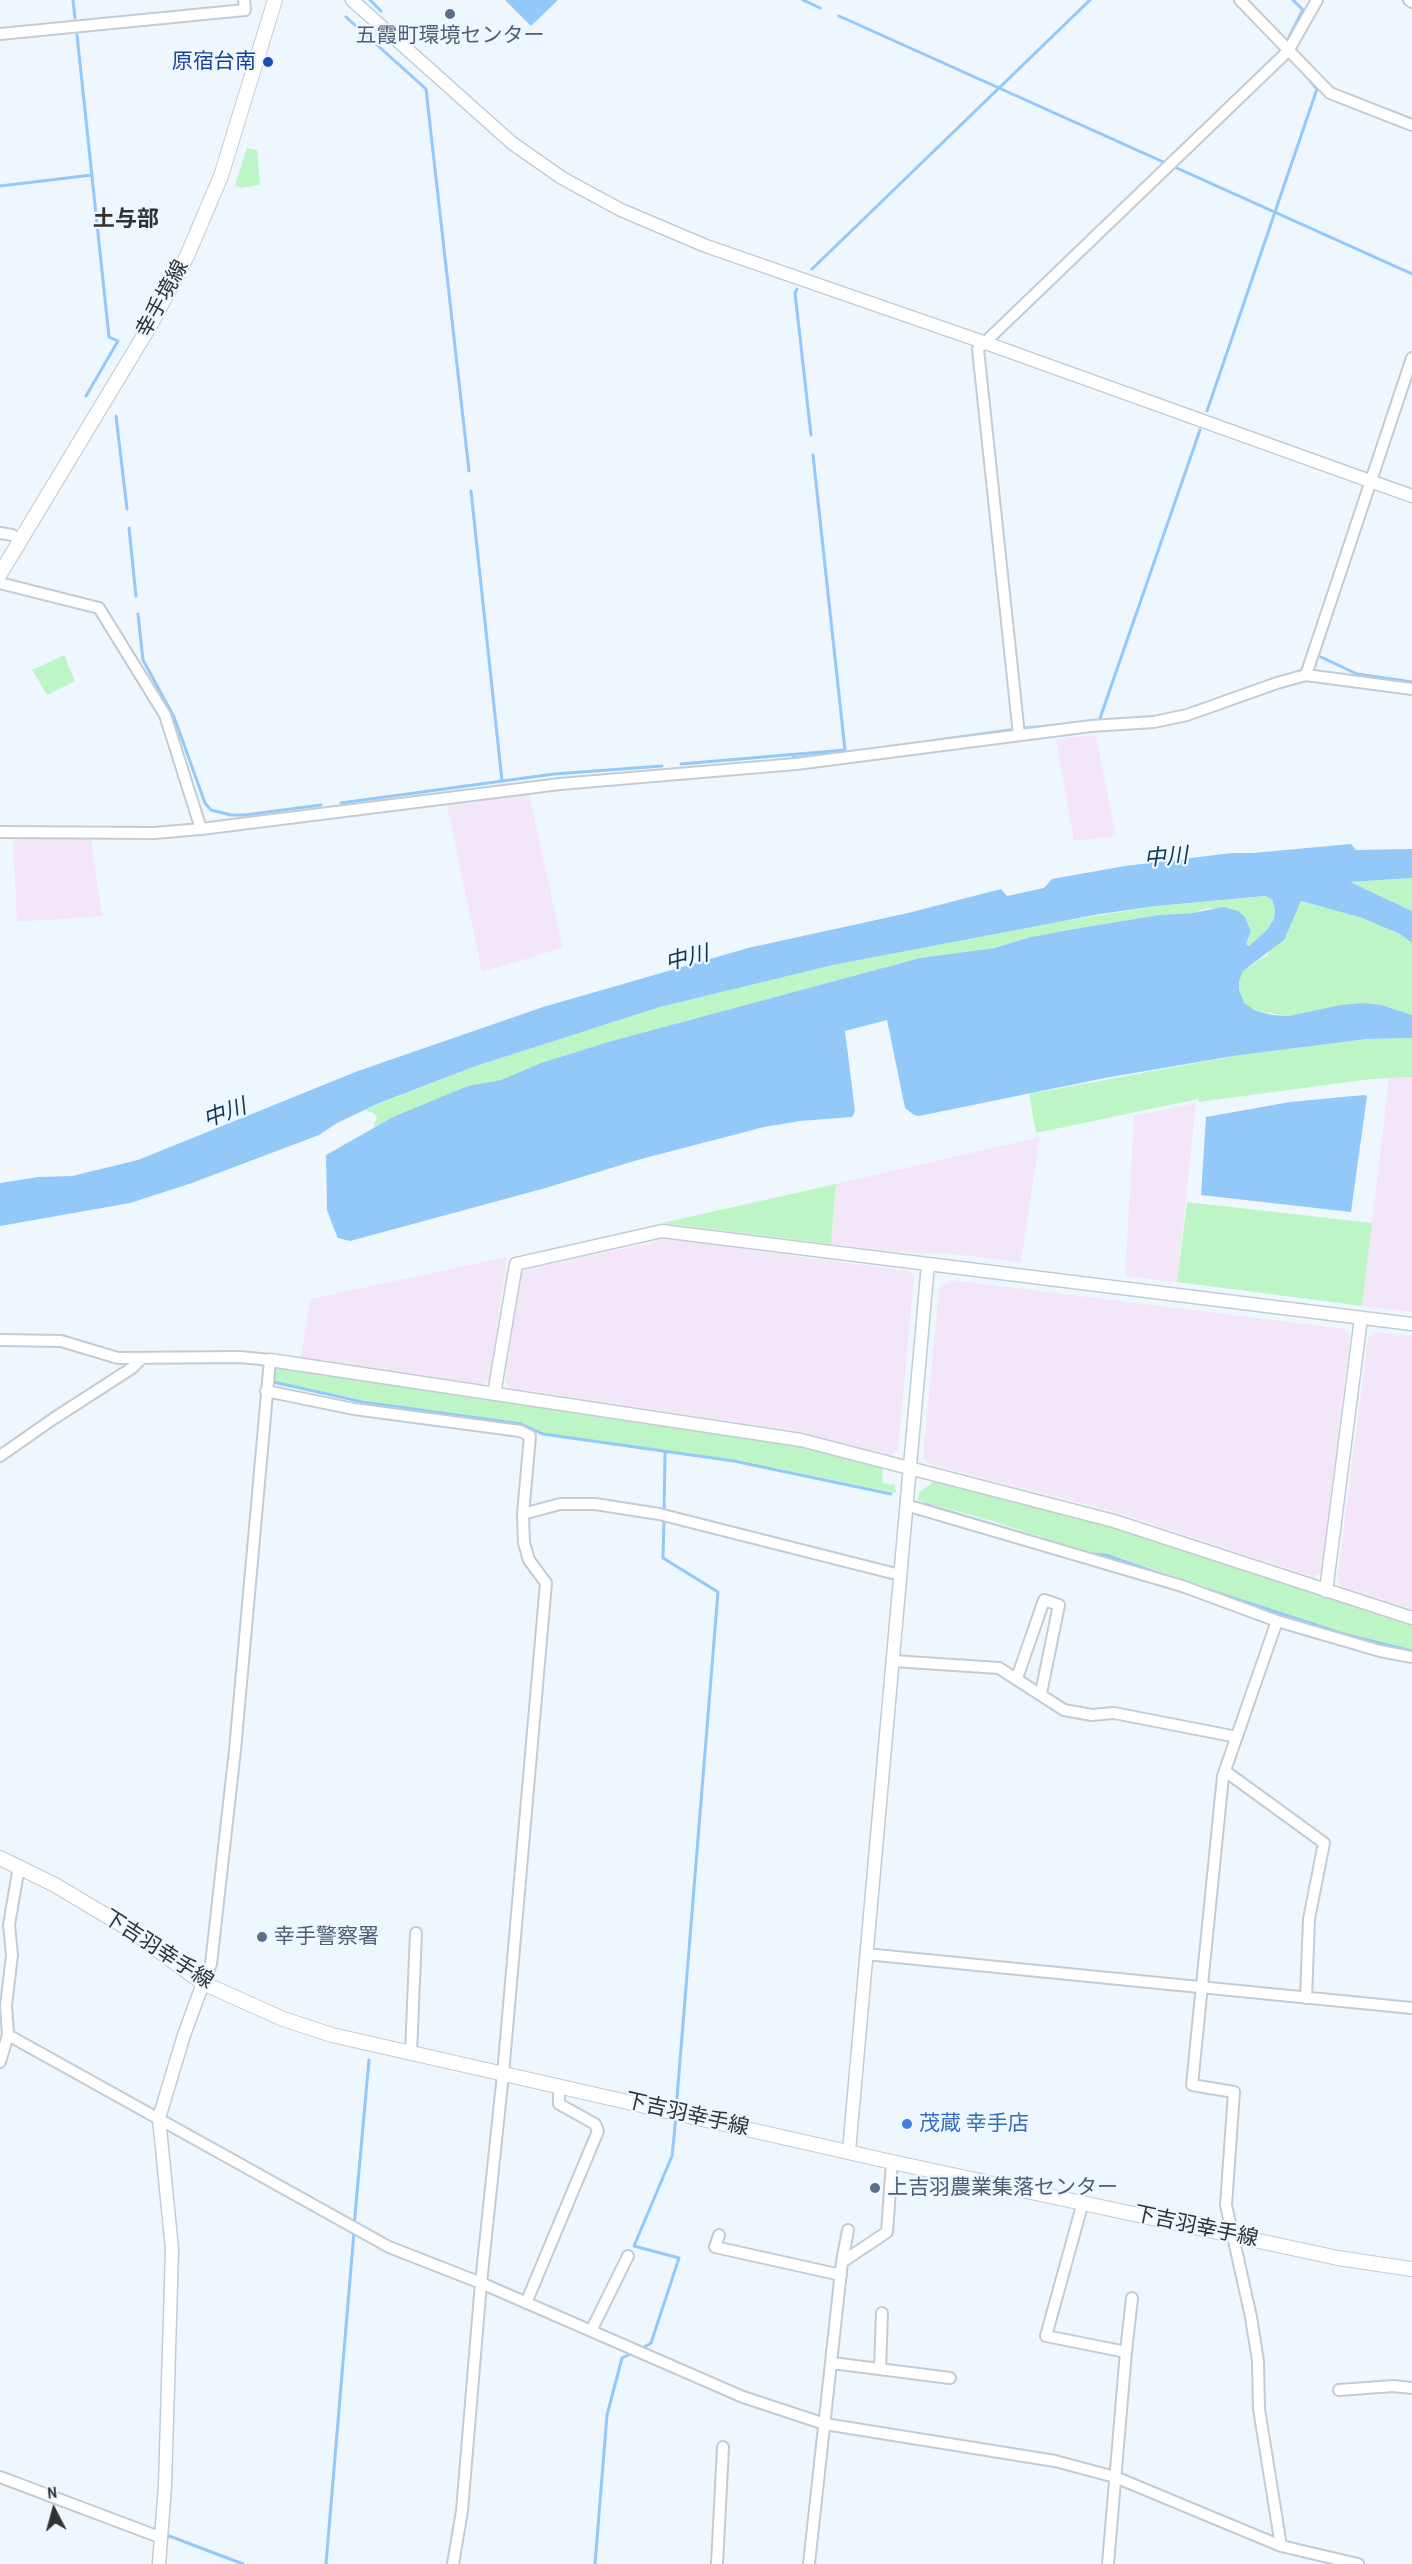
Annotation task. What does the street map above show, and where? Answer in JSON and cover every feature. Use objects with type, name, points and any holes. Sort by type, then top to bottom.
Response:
[{"type":"main road","name":"幸手境線","points":[[0,574],[151,324],[187,256],[221,177],[276,0]]},
{"type":"main road","name":"下吉羽幸手線","points":[[0,1858],[19,1866],[129,1929],[203,1983],[293,2022],[332,2035],[892,2162],[1338,2258],[1412,2270]]},
{"type":"street","points":[[0,34],[245,10],[244,0]]},
{"type":"street","points":[[352,0],[512,143],[586,191],[621,210],[688,239],[1412,496]]},
{"type":"street","points":[[1240,0],[1330,93],[1412,125]]},
{"type":"street","points":[[1019,735],[978,349],[1288,51],[1317,0]]},
{"type":"street","points":[[1306,675],[1412,358]]},
{"type":"street","points":[[0,533],[12,535],[21,540]]},
{"type":"street","points":[[0,583],[99,608],[165,715],[201,829]]},
{"type":"street","points":[[0,832],[154,832],[201,829],[560,784],[796,764],[1091,726],[1154,722],[1187,715],[1277,682],[1306,675],[1412,689]]},
{"type":"street","points":[[495,1394],[516,1264],[662,1231],[1412,1324]]},
{"type":"street","points":[[849,2151],[928,1264]]},
{"type":"street","points":[[1326,1591],[1361,1318]]},
{"type":"street","points":[[0,1340],[61,1341],[106,1355],[141,1359],[240,1357],[270,1360],[801,1440],[1114,1521],[1412,1618]]},
{"type":"street","points":[[0,1456],[52,1419],[132,1368],[141,1359]]},
{"type":"street","points":[[159,2564],[162,2538],[172,2249],[159,2118],[184,2035],[211,1964],[235,1750],[270,1360]]},
{"type":"street","points":[[266,1391],[354,1409],[520,1431],[530,1436],[523,1514],[524,1543],[529,1560],[546,1583],[462,2511],[453,2564]]},
{"type":"street","points":[[523,1514],[560,1503],[594,1504],[659,1514],[900,1575]]},
{"type":"street","points":[[906,1505],[1182,1586],[1277,1621],[1380,1651],[1412,1657]]},
{"type":"street","points":[[1017,1678],[1044,1600],[1059,1605],[1041,1693]]},
{"type":"street","points":[[1277,1621],[1225,1771],[1200,1987],[1192,2085],[1234,2092],[1226,2205],[1251,2317],[1258,2361],[1259,2409],[1281,2546]]},
{"type":"street","points":[[893,1661],[999,1668],[1064,1710],[1092,1715],[1114,1713],[1237,1737]]},
{"type":"street","points":[[1225,1771],[1324,1843],[1309,1919],[1306,1998]]},
{"type":"street","points":[[0,2062],[8,2035],[3,2006],[12,1955],[9,1925],[19,1866]]},
{"type":"street","points":[[411,2053],[416,1933]]},
{"type":"street","points":[[866,1954],[1412,2008]]},
{"type":"street","points":[[8,2035],[388,2247],[482,2283],[743,2397],[825,2424],[1055,2461],[1115,2477],[1281,2546],[1358,2564]]},
{"type":"street","points":[[526,2303],[598,2131],[595,2124],[559,2104],[559,2087]]},
{"type":"street","points":[[842,2262],[887,2232],[892,2162]]},
{"type":"street","points":[[1083,2202],[1046,2336],[1126,2352]]},
{"type":"street","points":[[809,2564],[842,2262],[848,2230]]},
{"type":"street","points":[[719,2235],[715,2247],[841,2276]]},
{"type":"street","points":[[591,2331],[628,2256]]},
{"type":"street","points":[[1108,2564],[1132,2298]]},
{"type":"street","points":[[880,2369],[882,2313]]},
{"type":"street","points":[[832,2362],[950,2378]]},
{"type":"street","points":[[1339,2390],[1393,2386],[1412,2388]]},
{"type":"street","points":[[717,2564],[723,2447]]},
{"type":"street","points":[[0,2477],[162,2538]]},
{"type":"shaded area","points":[[1096,735],[1116,836],[1074,841],[1056,739]]},
{"type":"shaded area","points":[[529,794],[563,948],[482,972],[447,806]]},
{"type":"shaded area","points":[[13,839],[91,839],[102,916],[17,922]]},
{"type":"shaded area","points":[[1412,1077],[1412,1312],[1362,1306],[1389,1078]]},
{"type":"shaded area","points":[[1196,1103],[1177,1282],[1125,1276],[1134,1116]]},
{"type":"shaded area","points":[[1040,1137],[1021,1262],[942,1253],[916,1254],[831,1244],[836,1184]]},
{"type":"shaded area","points":[[666,1239],[909,1271],[914,1277],[898,1451],[890,1455],[796,1431],[510,1388],[505,1381],[520,1275],[526,1270]]},
{"type":"shaded area","points":[[507,1257],[490,1378],[482,1384],[301,1357],[310,1299]]},
{"type":"shaded area","points":[[951,1280],[1345,1329],[1350,1336],[1321,1572],[1313,1577],[1119,1513],[928,1464],[923,1458],[939,1289]]},
{"type":"shaded area","points":[[1375,1332],[1412,1336],[1412,1609],[1340,1586],[1337,1579],[1368,1338]]},
{"type":"green space","points":[[247,148],[257,150],[260,185],[241,188],[235,185]]},
{"type":"green space","points":[[64,655],[75,681],[47,695],[32,670]]},
{"type":"green space","points":[[1412,878],[1412,911],[1348,882]]},
{"type":"green space","points":[[1266,896],[1272,899],[1275,910],[1274,919],[1267,930],[1249,946],[1246,944],[1251,931],[1245,917],[1208,908],[1193,913],[1159,915],[1074,929],[1031,937],[994,948],[920,958],[608,1042],[541,1063],[501,1080],[468,1086],[375,1127],[377,1118],[374,1113],[366,1109],[476,1066],[660,1007],[833,965],[1057,922],[1157,906]]},
{"type":"green space","points":[[1300,901],[1362,918],[1400,934],[1412,943],[1412,1015],[1382,1005],[1289,1016],[1256,1011],[1244,1003],[1238,981],[1243,971],[1267,955],[1293,916]]},
{"type":"green space","points":[[1412,1038],[1412,1077],[1371,1079],[1199,1102],[1198,1099],[1036,1133],[1029,1094],[1233,1056],[1367,1039]]},
{"type":"green space","points":[[836,1184],[831,1244],[662,1223]]},
{"type":"green space","points":[[1187,1202],[1372,1223],[1362,1306],[1177,1282]]},
{"type":"green space","points":[[277,1367],[803,1447],[883,1468],[882,1483],[895,1485],[896,1493],[742,1461],[543,1433],[521,1423],[374,1402],[271,1381],[272,1371]]},
{"type":"green space","points":[[934,1481],[1105,1525],[1412,1624],[1412,1650],[1342,1633],[1105,1553],[1090,1553],[995,1522],[917,1500],[920,1492]]},
{"type":"water","points":[[505,0],[558,0],[531,26]]},
{"type":"water","points":[[1351,844],[1356,850],[1412,849],[1412,878],[1350,882],[1412,911],[1412,943],[1400,934],[1362,918],[1301,901],[1284,940],[1243,971],[1239,989],[1244,1003],[1256,1011],[1273,1015],[1289,1016],[1341,1005],[1364,1003],[1382,1005],[1412,1015],[1412,1038],[1367,1039],[1233,1056],[1105,1078],[919,1116],[905,1108],[887,1020],[845,1031],[855,1111],[852,1117],[800,1121],[764,1127],[641,1159],[542,1189],[350,1241],[338,1238],[334,1229],[327,1210],[326,1155],[393,1117],[468,1086],[501,1080],[541,1063],[608,1042],[920,958],[994,948],[1031,937],[1074,929],[1223,907],[1238,911],[1245,917],[1251,931],[1246,944],[1249,946],[1267,930],[1274,919],[1275,910],[1272,899],[1265,896],[1157,906],[1100,914],[833,965],[660,1007],[476,1066],[377,1104],[337,1123],[319,1135],[192,1183],[130,1203],[0,1226],[0,1183],[38,1177],[72,1176],[138,1160],[358,1071],[543,1007],[748,948],[908,913],[1001,889],[1007,896],[1044,888],[1052,879],[1125,866],[1232,853]]},
{"type":"water","points":[[1367,1096],[1351,1212],[1201,1195],[1206,1117],[1290,1102]]},
{"type":"waterway","points":[[73,0],[75,18]]},
{"type":"waterway","points":[[370,0],[381,11]]},
{"type":"waterway","points":[[803,0],[820,8]]},
{"type":"waterway","points":[[812,269],[1090,0]]},
{"type":"waterway","points":[[1289,37],[1303,10],[1293,0]]},
{"type":"waterway","points":[[839,16],[1412,274]]},
{"type":"waterway","points":[[346,17],[426,89],[469,471]]},
{"type":"waterway","points":[[77,35],[109,337],[118,341],[86,396]]},
{"type":"waterway","points":[[1207,411],[1317,89],[1302,71]]},
{"type":"waterway","points":[[0,186],[92,175]]},
{"type":"waterway","points":[[797,289],[795,293],[811,435]]},
{"type":"waterway","points":[[116,416],[127,509]]},
{"type":"waterway","points":[[1099,721],[1200,430]]},
{"type":"waterway","points":[[681,764],[845,750],[813,455]]},
{"type":"waterway","points":[[471,491],[502,781]]},
{"type":"waterway","points":[[129,528],[136,596]]},
{"type":"waterway","points":[[138,614],[143,660],[174,717],[205,803],[211,810],[231,815],[245,815],[321,805]]},
{"type":"waterway","points":[[1321,657],[1357,674],[1412,682]]},
{"type":"waterway","points":[[1026,728],[1069,724]]},
{"type":"waterway","points":[[938,740],[1010,730]]},
{"type":"waterway","points":[[793,755],[794,758],[830,754]]},
{"type":"waterway","points":[[341,803],[554,774],[662,766]]},
{"type":"waterway","points":[[273,1382],[363,1402],[521,1424],[543,1434],[734,1461],[891,1494]]},
{"type":"waterway","points":[[664,1513],[665,1452]]},
{"type":"waterway","points":[[924,1504],[1054,1543]]},
{"type":"waterway","points":[[664,1519],[663,1558],[718,1592],[676,2110]]},
{"type":"waterway","points":[[1089,1554],[1106,1555],[1169,1577]]},
{"type":"waterway","points":[[1206,1589],[1343,1634],[1412,1651]]},
{"type":"waterway","points":[[354,2226],[369,2060]]},
{"type":"waterway","points":[[641,2349],[651,2343],[679,2258],[634,2246],[672,2156],[676,2117]]},
{"type":"waterway","points":[[326,2564],[354,2232]]},
{"type":"waterway","points":[[595,2564],[607,2415],[622,2358],[632,2353]]},
{"type":"waterway","points":[[164,2534],[243,2564]]},
{"type":"place","name":"五霞町環境センター","points":[[450,14]]},
{"type":"place","name":"原宿台南","points":[[268,62]]},
{"type":"place","name":"幸手警察署","points":[[262,1937]]},
{"type":"place","name":"茂蔵 幸手店","points":[[907,2124]]},
{"type":"place","name":"上吉羽農業集落センター","points":[[875,2188]]},
{"type":"district","name":"土与部","points":[[126,220]]},
{"type":"water label","name":"中川","points":[[1166,858]]},
{"type":"water label","name":"中川","points":[[687,959]]},
{"type":"water label","name":"中川","points":[[225,1114]]}]
